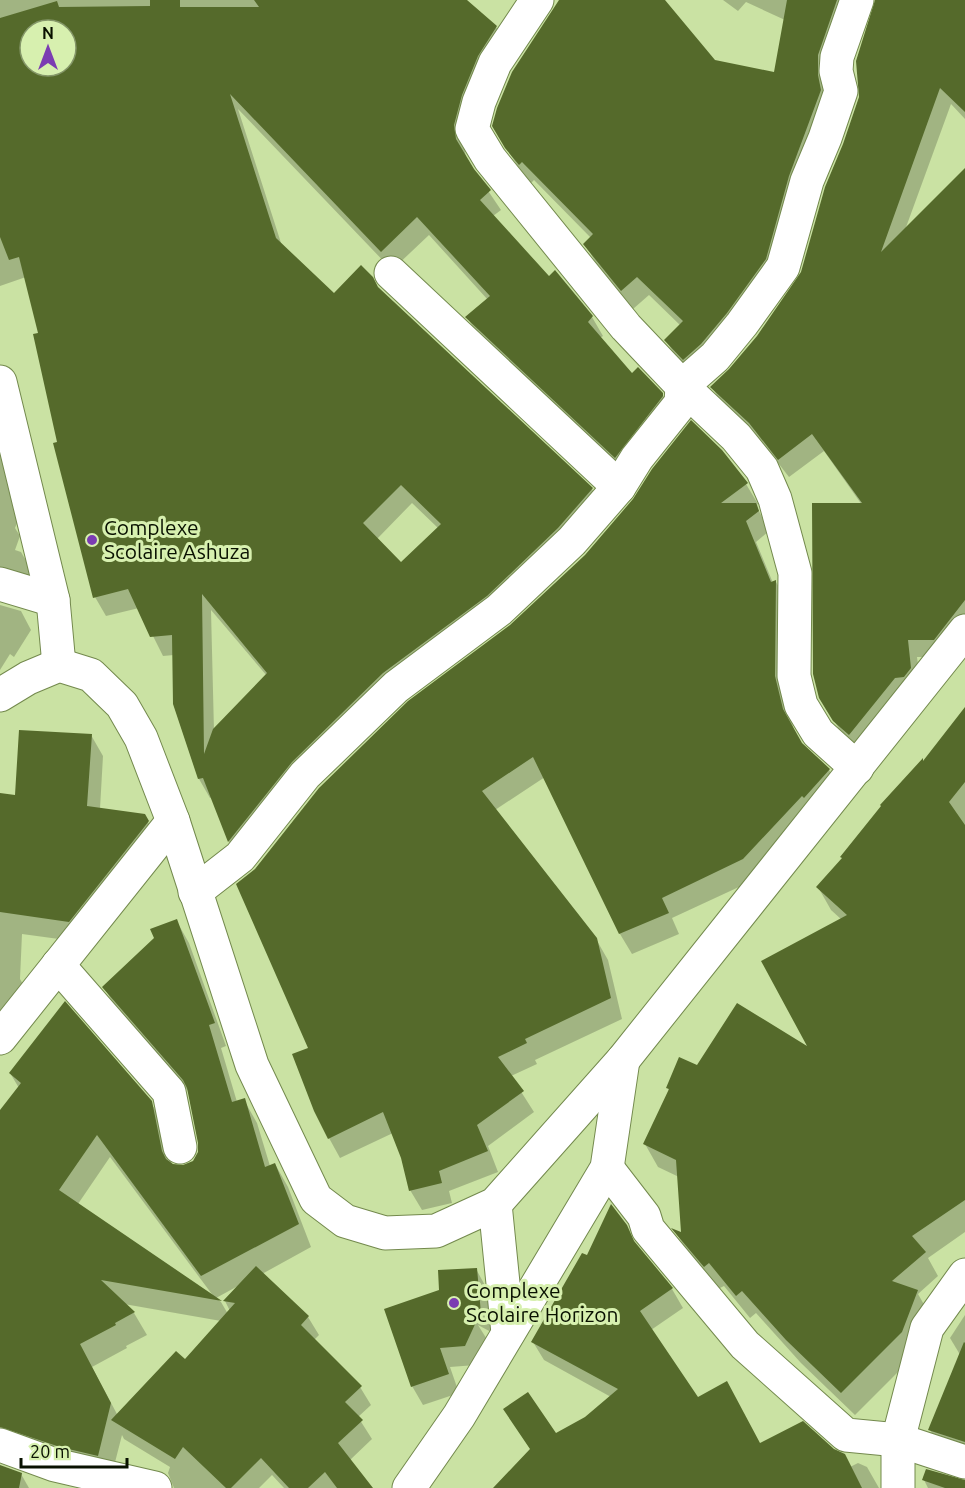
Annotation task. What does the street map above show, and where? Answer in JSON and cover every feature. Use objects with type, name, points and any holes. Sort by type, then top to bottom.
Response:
[{"type":"street","points":[[537,0],[495,63],[479,102],[472,129],[490,159],[626,327],[682,386],[736,437],[762,469],[775,499],[795,573],[794,676],[801,705],[818,733],[856,768]]},
{"type":"street","points":[[195,892],[240,857],[305,775],[396,687],[499,610],[572,541],[619,487],[637,458],[681,403],[682,386],[715,357],[742,324],[783,267],[807,182],[841,91],[836,71],[837,57],[857,0]]},
{"type":"street","points":[[391,273],[619,487]]},
{"type":"street","points":[[0,382],[53,600],[59,665]]},
{"type":"street","points":[[0,584],[53,600]]},
{"type":"street","points":[[0,695],[28,678],[59,665],[91,675],[122,705],[141,738],[173,821],[252,1065],[316,1199],[345,1221],[385,1233],[436,1231],[495,1204],[623,1060],[965,632]]},
{"type":"street","points":[[0,1038],[173,821]]},
{"type":"street","points":[[58,965],[169,1092],[180,1147]]},
{"type":"street","points":[[409,1488],[459,1416],[607,1168],[623,1060]]},
{"type":"street","points":[[607,1168],[644,1216],[648,1229],[745,1345],[846,1435],[898,1440],[965,1462]]},
{"type":"street","points":[[495,1204],[508,1333]]},
{"type":"street","points":[[898,1488],[898,1440],[927,1328],[965,1275]]},
{"type":"street","points":[[0,1445],[55,1465],[155,1488]]},
{"type":"building","points":[[150,0],[180,0],[180,7],[259,7],[254,0],[467,0],[497,26],[478,56],[462,95],[454,125],[456,139],[474,169],[491,190],[480,200],[549,276],[555,270],[593,316],[588,322],[632,373],[638,367],[663,393],[615,458],[465,317],[490,296],[417,217],[381,252],[230,94],[276,238],[334,293],[361,265],[373,277],[378,287],[593,488],[558,528],[487,596],[383,673],[292,762],[228,842],[203,778],[198,779],[173,704],[172,635],[150,637],[128,589],[93,598],[53,443],[57,442],[33,334],[38,333],[19,257],[9,260],[0,237],[0,18],[57,1],[59,7],[150,6]],"holes":[[[401,485],[441,524],[401,562],[363,523]],[[202,594],[267,673],[213,729],[204,754]]]},
{"type":"building","points":[[559,0],[665,0],[715,60],[774,72],[787,0],[837,0],[818,55],[821,90],[789,176],[766,259],[727,313],[701,344],[683,360],[664,340],[683,321],[637,277],[621,291],[583,244],[593,234],[522,162],[519,165],[505,148],[492,126],[512,72]]},
{"type":"building","points":[[875,0],[965,0],[965,112],[940,88],[881,252],[965,168],[965,600],[934,640],[908,640],[911,668],[904,677],[895,678],[849,735],[833,721],[819,698],[813,674],[812,503],[862,503],[812,434],[778,460],[749,423],[710,387],[757,336],[801,272],[825,187],[859,97],[856,61]]},
{"type":"building","points":[[691,420],[722,450],[748,483],[721,503],[756,503],[757,505],[759,511],[746,521],[771,582],[776,580],[775,676],[783,709],[802,743],[830,769],[743,859],[662,898],[669,913],[619,934],[533,757],[482,791],[597,938],[611,998],[525,1039],[527,1043],[498,1057],[524,1091],[477,1125],[488,1151],[439,1171],[442,1183],[409,1191],[401,1158],[383,1112],[328,1139],[314,1111],[292,1054],[308,1048],[236,884],[255,869],[319,788],[408,701],[510,625],[585,555],[633,499],[652,469]]},
{"type":"building","points":[[965,707],[965,782],[949,802],[965,825],[965,1200],[912,1236],[926,1252],[892,1281],[918,1290],[902,1332],[841,1393],[786,1340],[742,1291],[736,1296],[709,1263],[704,1267],[671,1228],[681,1232],[676,1160],[643,1144],[669,1089],[666,1088],[679,1057],[697,1065],[737,1003],[807,1046],[761,961],[847,915],[816,887],[842,858],[840,857],[880,805],[923,758],[923,761]]},
{"type":"building","points":[[19,730],[92,734],[87,806],[145,814],[149,821],[69,922],[0,912],[0,793],[15,795]]},
{"type":"building","points":[[177,919],[215,1023],[209,1025],[232,1102],[245,1098],[265,1167],[275,1163],[299,1224],[201,1276],[97,1135],[59,1190],[222,1301],[101,1280],[135,1312],[80,1344],[111,1403],[98,1456],[60,1447],[0,1427],[0,1110],[21,1083],[9,1073],[65,1001],[152,1101],[162,1151],[166,1159],[173,1164],[183,1165],[193,1161],[198,1152],[198,1143],[187,1088],[183,1080],[102,987],[154,938],[150,929]]},
{"type":"building","points":[[611,1204],[627,1225],[634,1241],[673,1288],[640,1311],[698,1397],[727,1381],[760,1443],[803,1421],[834,1449],[845,1454],[862,1488],[493,1488],[530,1449],[503,1409],[528,1392],[556,1433],[585,1417],[618,1389],[531,1342],[582,1253],[587,1255]]},
{"type":"building","points":[[256,1266],[309,1316],[301,1325],[362,1386],[345,1402],[363,1420],[338,1443],[373,1488],[337,1488],[325,1472],[308,1488],[289,1488],[261,1458],[231,1488],[226,1488],[183,1447],[175,1459],[111,1420],[176,1351],[185,1359],[235,1303],[223,1301]]},
{"type":"building","points":[[477,1268],[481,1314],[468,1307],[477,1320],[465,1346],[440,1348],[449,1374],[411,1387],[384,1309],[439,1290],[438,1270]]},
{"type":"building","points":[[965,1343],[965,1442],[928,1430]]},
{"type":"building","points":[[0,1465],[22,1473],[19,1488],[0,1488]]},
{"type":"building","points":[[926,1469],[965,1480],[965,1488],[945,1488],[922,1480]]},
{"type":"place","name":"Complexe Scolaire Ashuza","points":[[92,540]]},
{"type":"place","name":"Complexe Scolaire Horizon","points":[[454,1303]]}]
